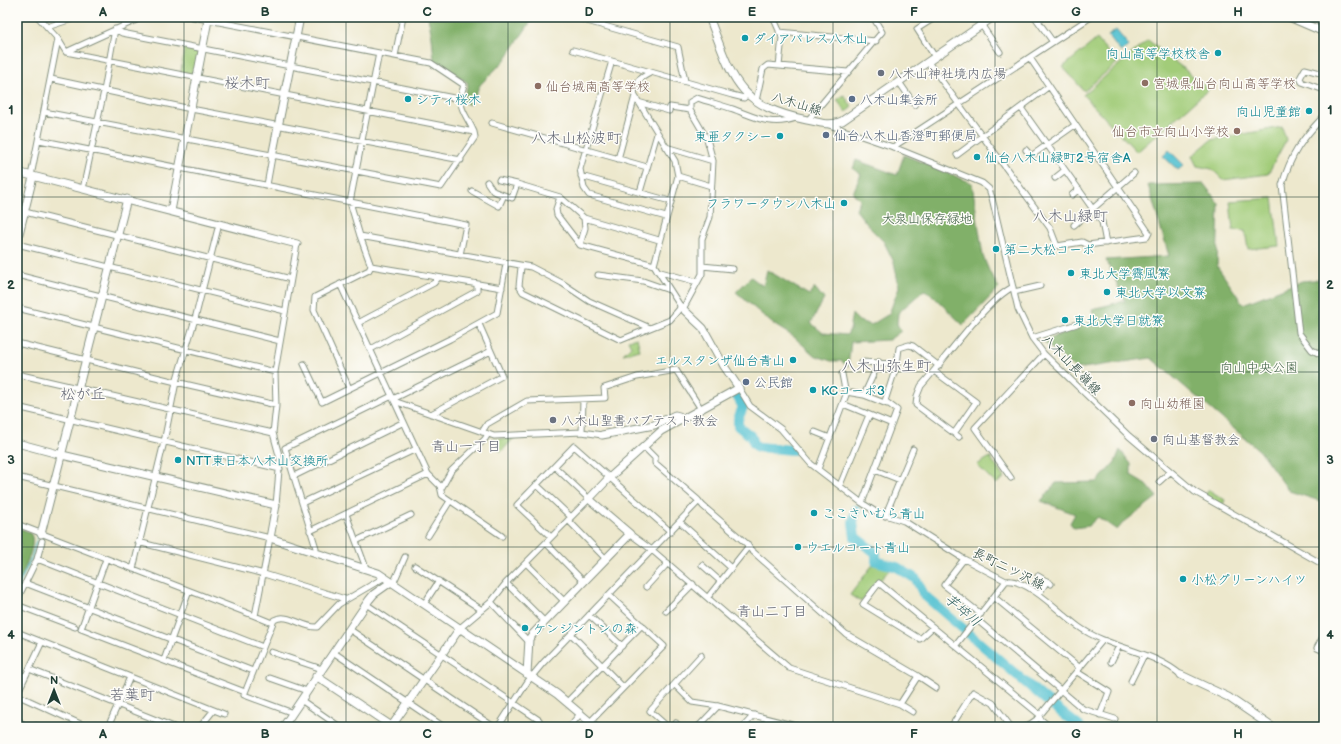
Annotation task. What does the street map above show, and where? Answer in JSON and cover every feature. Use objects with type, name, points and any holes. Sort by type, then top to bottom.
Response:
[{"type":"street","points":[[38,17],[58,39],[66,52],[474,132]]},
{"type":"street","points":[[47,26],[78,17]]},
{"type":"street","points":[[66,52],[143,17]]},
{"type":"street","points":[[44,112],[272,157],[441,188],[475,137],[474,132],[462,110],[459,99],[464,85],[431,63],[193,17]]},
{"type":"street","points":[[268,185],[272,157],[300,17]]},
{"type":"street","points":[[395,56],[403,17]]},
{"type":"street","points":[[573,17],[678,47],[685,81]]},
{"type":"street","name":"八木山線","points":[[709,17],[734,79],[747,94],[769,109],[796,118],[829,125],[842,121],[993,17]]},
{"type":"street","points":[[773,17],[782,37],[779,66]]},
{"type":"street","points":[[808,120],[876,40],[882,30],[873,17]]},
{"type":"street","points":[[936,17],[917,29],[936,57]]},
{"type":"street","points":[[976,17],[1000,52]]},
{"type":"street","points":[[1044,17],[1036,19],[1053,42]]},
{"type":"street","points":[[893,147],[1091,17]]},
{"type":"street","points":[[1289,17],[1324,32]]},
{"type":"street","points":[[171,210],[208,20]]},
{"type":"street","points":[[115,29],[122,33],[459,99]]},
{"type":"street","points":[[83,188],[110,61],[115,29]]},
{"type":"street","points":[[779,32],[876,40]]},
{"type":"street","points":[[58,39],[25,212],[17,243],[285,311]]},
{"type":"street","points":[[573,50],[650,73],[685,81],[744,98],[747,94]]},
{"type":"street","points":[[371,266],[350,202],[379,53]]},
{"type":"street","points":[[928,62],[984,135],[1050,228],[1057,246],[1082,242],[1088,245],[1147,237],[1149,233],[1119,186],[1048,87],[1030,58]]},
{"type":"street","points":[[612,61],[580,169],[584,188],[589,195],[666,217]]},
{"type":"street","points":[[756,101],[763,69],[768,65],[848,72]]},
{"type":"street","points":[[1324,74],[1306,69],[1300,78],[1302,82],[1324,90]]},
{"type":"street","points":[[650,73],[640,78],[636,83],[634,90],[635,96],[675,162],[678,176],[659,240],[654,265]]},
{"type":"street","points":[[51,79],[191,109],[363,140],[461,160]]},
{"type":"street","points":[[899,82],[915,105]]},
{"type":"street","points":[[957,155],[1048,87]]},
{"type":"street","points":[[618,159],[635,96]]},
{"type":"street","points":[[521,267],[519,286],[523,292],[621,340],[670,320],[682,308],[702,274],[702,239],[710,217],[713,161],[708,139],[690,110],[690,102],[697,98],[733,109],[760,120],[789,120],[796,118]]},
{"type":"street","points":[[638,102],[669,111],[670,107],[685,111],[690,110]]},
{"type":"street","points":[[1021,108],[1102,222],[1106,243]]},
{"type":"street","points":[[1324,116],[1300,143],[1288,163],[1282,185],[1300,333],[1312,350],[1324,356]]},
{"type":"street","points":[[492,124],[647,167]]},
{"type":"street","name":"八木山長嶺線","points":[[829,125],[893,147],[978,180],[989,189],[1018,309],[1032,338],[1044,354],[1170,472],[1195,492],[1324,565]]},
{"type":"street","points":[[1026,150],[1031,156],[1075,125]]},
{"type":"street","points":[[640,192],[657,134]]},
{"type":"street","points":[[39,140],[466,225],[460,255]]},
{"type":"street","points":[[666,147],[713,161]]},
{"type":"street","points":[[1055,178],[1065,170]]},
{"type":"street","points":[[17,172],[171,210],[297,244],[275,372],[276,405],[273,433],[280,459],[276,505],[255,616]]},
{"type":"street","points":[[1074,225],[1134,173]]},
{"type":"street","points":[[581,176],[670,201]]},
{"type":"street","points":[[678,176],[711,186]]},
{"type":"street","points":[[499,180],[518,184],[560,197],[584,218],[659,240]]},
{"type":"street","points":[[487,182],[493,191],[512,198],[518,184]]},
{"type":"street","points":[[1072,195],[1079,189]]},
{"type":"street","points":[[472,191],[499,206],[504,196]]},
{"type":"street","points":[[316,676],[392,727],[407,702],[460,628],[490,602],[506,582],[609,478],[661,431],[739,388],[724,366],[703,328],[682,308],[654,265],[580,245],[556,215],[556,209],[560,197]]},
{"type":"street","points":[[17,600],[37,559],[70,420],[127,199]]},
{"type":"street","points":[[17,210],[291,279]]},
{"type":"street","points":[[580,245],[585,228],[584,218]]},
{"type":"street","points":[[133,569],[138,542],[164,442],[176,382],[195,319],[219,224]]},
{"type":"street","points":[[360,236],[521,267],[531,267],[562,283],[589,301],[650,328]]},
{"type":"street","points":[[304,364],[322,402],[381,373],[498,313],[506,264]]},
{"type":"street","points":[[371,266],[502,288]]},
{"type":"street","points":[[349,388],[314,310],[315,297],[368,270],[371,266]]},
{"type":"street","points":[[702,266],[733,269]]},
{"type":"street","points":[[658,271],[697,282]]},
{"type":"street","points":[[17,274],[280,342]]},
{"type":"street","points":[[598,275],[643,281],[669,290]]},
{"type":"street","points":[[358,323],[434,283],[438,278]]},
{"type":"street","points":[[340,284],[428,474],[441,489],[442,495],[502,536]]},
{"type":"street","points":[[371,349],[477,291],[478,284]]},
{"type":"street","points":[[959,437],[916,405],[917,396],[921,386],[981,315],[1006,290],[1040,286]]},
{"type":"street","points":[[17,308],[275,372]]},
{"type":"street","points":[[431,414],[502,376],[479,324]]},
{"type":"street","points":[[1032,338],[1077,324]]},
{"type":"street","points":[[17,343],[276,405]]},
{"type":"street","points":[[887,404],[885,401],[897,364],[899,348],[909,345],[939,366]]},
{"type":"street","points":[[315,552],[316,548],[285,448],[393,399],[491,351]]},
{"type":"street","points":[[1011,478],[975,428],[1044,354]]},
{"type":"street","points":[[862,362],[897,364]]},
{"type":"street","points":[[864,395],[879,362]]},
{"type":"street","points":[[482,432],[487,424],[527,401],[605,398],[604,388],[637,377],[676,370],[701,409]]},
{"type":"street","points":[[934,371],[976,402],[954,432]]},
{"type":"street","points":[[17,374],[273,433]]},
{"type":"street","points":[[818,469],[844,404],[846,392],[842,374]]},
{"type":"street","name":"長町二ツ沢線","points":[[739,388],[750,406],[781,428],[811,464],[876,512],[904,521],[964,559],[1006,581],[1013,580],[1039,594],[1078,626],[1102,641],[1144,655],[1173,668],[1180,675],[1228,697],[1272,727]]},
{"type":"street","points":[[846,392],[864,395],[887,404],[897,410],[876,470],[862,502]]},
{"type":"street","points":[[393,399],[494,436],[582,432],[602,435],[654,425],[675,415],[679,416],[682,420]]},
{"type":"street","points":[[582,432],[583,400]]},
{"type":"street","points":[[844,404],[892,424]]},
{"type":"street","points":[[17,407],[280,469]]},
{"type":"street","points":[[840,486],[869,415]]},
{"type":"street","points":[[294,476],[404,422]]},
{"type":"street","points":[[815,432],[830,438]]},
{"type":"street","points":[[441,489],[452,471],[486,439],[488,434]]},
{"type":"street","points":[[17,443],[276,505]]},
{"type":"street","points":[[551,537],[517,505],[574,446],[671,532]]},
{"type":"street","points":[[644,447],[655,458],[655,463],[846,634],[936,688]]},
{"type":"street","points":[[302,503],[416,449]]},
{"type":"street","points":[[885,516],[913,449]]},
{"type":"street","points":[[555,467],[589,499],[693,584],[789,668],[900,704],[913,712]]},
{"type":"street","points":[[876,470],[900,480]]},
{"type":"street","points":[[1159,482],[1170,472]]},
{"type":"street","points":[[310,531],[428,474]]},
{"type":"street","points":[[17,477],[270,538],[366,568],[385,577],[460,628],[567,702],[596,727]]},
{"type":"street","points":[[536,485],[570,519],[606,560]]},
{"type":"street","points":[[428,536],[450,501]]},
{"type":"street","points":[[498,727],[514,703],[529,676],[671,532],[699,501]]},
{"type":"street","points":[[346,514],[366,568]]},
{"type":"street","points":[[356,541],[410,515]]},
{"type":"street","points":[[680,522],[731,568]]},
{"type":"street","points":[[17,524],[42,537],[133,569],[272,623]]},
{"type":"street","points":[[529,676],[529,642],[532,635],[630,534]]},
{"type":"street","points":[[138,542],[264,574],[345,599]]},
{"type":"street","points":[[546,543],[584,582]]},
{"type":"street","points":[[708,597],[748,547]]},
{"type":"street","points":[[286,726],[292,713],[316,676],[366,604],[374,594],[392,583],[405,557]]},
{"type":"street","points":[[37,559],[97,584],[262,647]]},
{"type":"street","points":[[106,559],[81,629],[245,692]]},
{"type":"street","points":[[964,559],[944,585],[981,614]]},
{"type":"street","points":[[526,563],[565,602]]},
{"type":"street","points":[[646,587],[668,563]]},
{"type":"street","points":[[702,565],[720,581]]},
{"type":"street","points":[[415,566],[482,610]]},
{"type":"street","points":[[1038,576],[1049,582],[1039,594]]},
{"type":"street","points":[[292,713],[244,695],[272,623],[279,617],[284,617],[310,627],[317,627],[345,599],[385,577]]},
{"type":"street","points":[[424,604],[439,581]]},
{"type":"street","points":[[956,645],[1006,581]]},
{"type":"street","points":[[506,582],[545,622]]},
{"type":"street","points":[[25,583],[253,671]]},
{"type":"street","points":[[933,627],[920,639],[863,604],[879,583],[956,645],[1050,727]]},
{"type":"street","points":[[666,611],[693,584]]},
{"type":"street","points":[[164,660],[189,591]]},
{"type":"street","points":[[590,722],[664,646],[609,594]]},
{"type":"street","points":[[994,597],[1078,670],[1109,692],[1100,715]]},
{"type":"street","points":[[490,602],[529,642]]},
{"type":"street","points":[[366,604],[539,720]]},
{"type":"street","points":[[17,605],[75,627]]},
{"type":"street","points":[[589,615],[622,646]]},
{"type":"street","points":[[976,619],[1083,709],[1115,719]]},
{"type":"street","points":[[567,702],[642,625]]},
{"type":"street","points":[[349,629],[494,727]]},
{"type":"street","points":[[17,632],[213,711],[224,714]]},
{"type":"street","points":[[571,634],[622,688]]},
{"type":"street","points":[[1324,635],[1317,648],[1324,651]]},
{"type":"street","points":[[1026,727],[1040,717],[1102,641]]},
{"type":"street","points":[[42,642],[18,692],[19,696],[88,727]]},
{"type":"street","points":[[1111,662],[1118,646]]},
{"type":"street","points":[[271,652],[322,669]]},
{"type":"street","points":[[333,652],[444,727]]},
{"type":"street","points":[[668,727],[650,711],[701,655]]},
{"type":"street","points":[[1131,681],[1144,655]]},
{"type":"street","points":[[29,669],[174,727]]},
{"type":"street","points":[[17,672],[25,677]]},
{"type":"street","points":[[900,704],[918,676]]},
{"type":"street","points":[[108,727],[130,677]]},
{"type":"street","points":[[270,678],[307,691]]},
{"type":"street","points":[[675,685],[692,702],[718,706],[785,725],[800,727]]},
{"type":"street","points":[[951,727],[973,692],[993,703],[1011,727]]},
{"type":"street","points":[[301,700],[340,727]]},
{"type":"street","points":[[698,727],[718,706]]},
{"type":"street","points":[[200,727],[213,711]]},
{"type":"street","points":[[569,727],[580,713]]},
{"type":"street","points":[[743,727],[754,715]]},
{"type":"street","points":[[17,720],[24,727]]},
{"type":"green space","points":[[428,17],[534,17],[504,61],[480,85],[470,105],[463,102],[468,83],[434,60]]},
{"type":"green space","points":[[1097,39],[1117,63],[1084,91],[1063,67]]},
{"type":"green space","points":[[1148,40],[1209,89],[1137,152],[1083,95]]},
{"type":"green space","points":[[184,48],[200,51],[195,75],[181,72]]},
{"type":"green space","points":[[844,95],[852,107],[846,112],[837,100]]},
{"type":"green space","points":[[1282,127],[1286,140],[1268,174],[1223,180],[1212,169],[1197,166],[1192,156],[1211,140]]},
{"type":"green space","name":"大泉山保存緑地","points":[[904,155],[972,183],[983,256],[990,273],[999,288],[963,325],[931,294],[924,290],[898,313],[897,324],[901,331],[889,340],[851,342],[848,366],[841,361],[831,361],[814,355],[794,337],[773,324],[736,292],[751,277],[763,286],[767,270],[809,295],[815,288],[824,299],[811,323],[823,333],[847,335],[851,327],[850,324],[852,314],[859,321],[871,325],[889,314],[899,287],[894,262],[884,242],[870,228],[856,210],[860,200],[853,193],[861,174],[853,169],[856,160],[897,175]]},
{"type":"green space","name":"向山中央公園","points":[[1204,184],[1219,204],[1217,266],[1243,304],[1302,281],[1324,279],[1324,437],[1322,436],[1321,455],[1324,459],[1323,502],[1289,491],[1260,451],[1151,358],[1076,369],[1043,341],[1094,321],[1092,309],[1125,301],[1106,260],[1169,256],[1148,185]]},
{"type":"green space","points":[[1273,198],[1279,246],[1248,249],[1245,231],[1233,230],[1230,201]]},
{"type":"green space","points":[[637,338],[640,350],[623,354],[631,346],[628,340]]},
{"type":"green space","points":[[514,438],[501,452],[489,439]]},
{"type":"green space","points":[[1120,450],[1131,464],[1131,475],[1146,484],[1157,497],[1123,523],[1117,530],[1098,517],[1088,526],[1074,528],[1070,523],[1075,514],[1041,501],[1056,483],[1097,482],[1115,462]]},
{"type":"green space","points":[[990,457],[1004,478],[996,484],[977,465]]},
{"type":"green space","points":[[1209,490],[1225,500],[1222,506],[1205,495]]},
{"type":"green space","points":[[17,528],[29,532],[32,536],[32,542],[29,558],[17,585],[18,553],[21,544],[17,541]]},
{"type":"green space","points":[[874,563],[890,569],[861,602],[850,595]]},
{"type":"water","points":[[1116,30],[1129,46],[1121,52],[1108,36]]},
{"type":"water","points":[[1169,150],[1184,165],[1178,170],[1163,156]]},
{"type":"waterway","name":"芋埣川","points":[[737,396],[743,407],[738,419],[738,426],[752,437],[754,444],[758,447],[793,450]]},
{"type":"waterway","name":"芋埣川","points":[[856,510],[853,522],[855,537],[876,553],[876,561],[897,567],[916,579],[924,595],[1047,701],[1080,727]]},
{"type":"waterway","points":[[17,589],[32,557],[38,535]]},
{"type":"place","name":"ダイアパレス八木山","points":[[745,38]]},
{"type":"place","name":"向山高等学校校舎","points":[[1218,53]]},
{"type":"place","name":"八木山神社境内広場","points":[[881,73]]},
{"type":"place","name":"宮城県仙台向山高等学校","points":[[1145,83]]},
{"type":"place","name":"仙台城南高等学校","points":[[538,86]]},
{"type":"place","name":"シティ桜木","points":[[408,99]]},
{"type":"place","name":"八木山集会所","points":[[852,99]]},
{"type":"place","name":"向山児童館","points":[[1309,111]]},
{"type":"place","name":"仙台市立向山小学校","points":[[1237,131]]},
{"type":"place","name":"仙台八木山香澄町郵便局","points":[[826,135]]},
{"type":"place","name":"東亜タクシー","points":[[780,136]]},
{"type":"place","name":"仙台八木山緑町2号宿舎A","points":[[977,157]]},
{"type":"place","name":"フラワータウン八木山","points":[[844,203]]},
{"type":"place","name":"第二大松コーポ","points":[[996,249]]},
{"type":"place","name":"東北大学霽風寮","points":[[1071,273]]},
{"type":"place","name":"東北大学以文寮","points":[[1107,292]]},
{"type":"place","name":"東北大学日就寮","points":[[1065,320]]},
{"type":"place","name":"エルスタンザ仙台青山","points":[[793,360]]},
{"type":"place","name":"公民館","points":[[746,382]]},
{"type":"place","name":"KCコーポ3","points":[[813,390]]},
{"type":"place","name":"向山幼稚園","points":[[1132,403]]},
{"type":"place","name":"八木山聖書バプテスト教会","points":[[553,420]]},
{"type":"place","name":"向山基督教会","points":[[1154,439]]},
{"type":"place","name":"NTT東日本八木山交換所","points":[[178,460]]},
{"type":"place","name":"ここさいむら青山","points":[[814,513]]},
{"type":"place","name":"ウエルコート青山","points":[[798,547]]},
{"type":"place","name":"小松グリーンハイツ","points":[[1183,579]]},
{"type":"place","name":"ケンジントンの森","points":[[525,628]]},
{"type":"district","name":"桜木町","points":[[247,83]]},
{"type":"district","name":"八木山松波町","points":[[576,138]]},
{"type":"district","name":"八木山緑町","points":[[1070,216]]},
{"type":"district","name":"八木山弥生町","points":[[886,366]]},
{"type":"district","name":"松が丘","points":[[83,394]]},
{"type":"district","name":"青山一丁目","points":[[466,446]]},
{"type":"district","name":"青山二丁目","points":[[772,611]]},
{"type":"district","name":"若葉町","points":[[132,695]]}]
